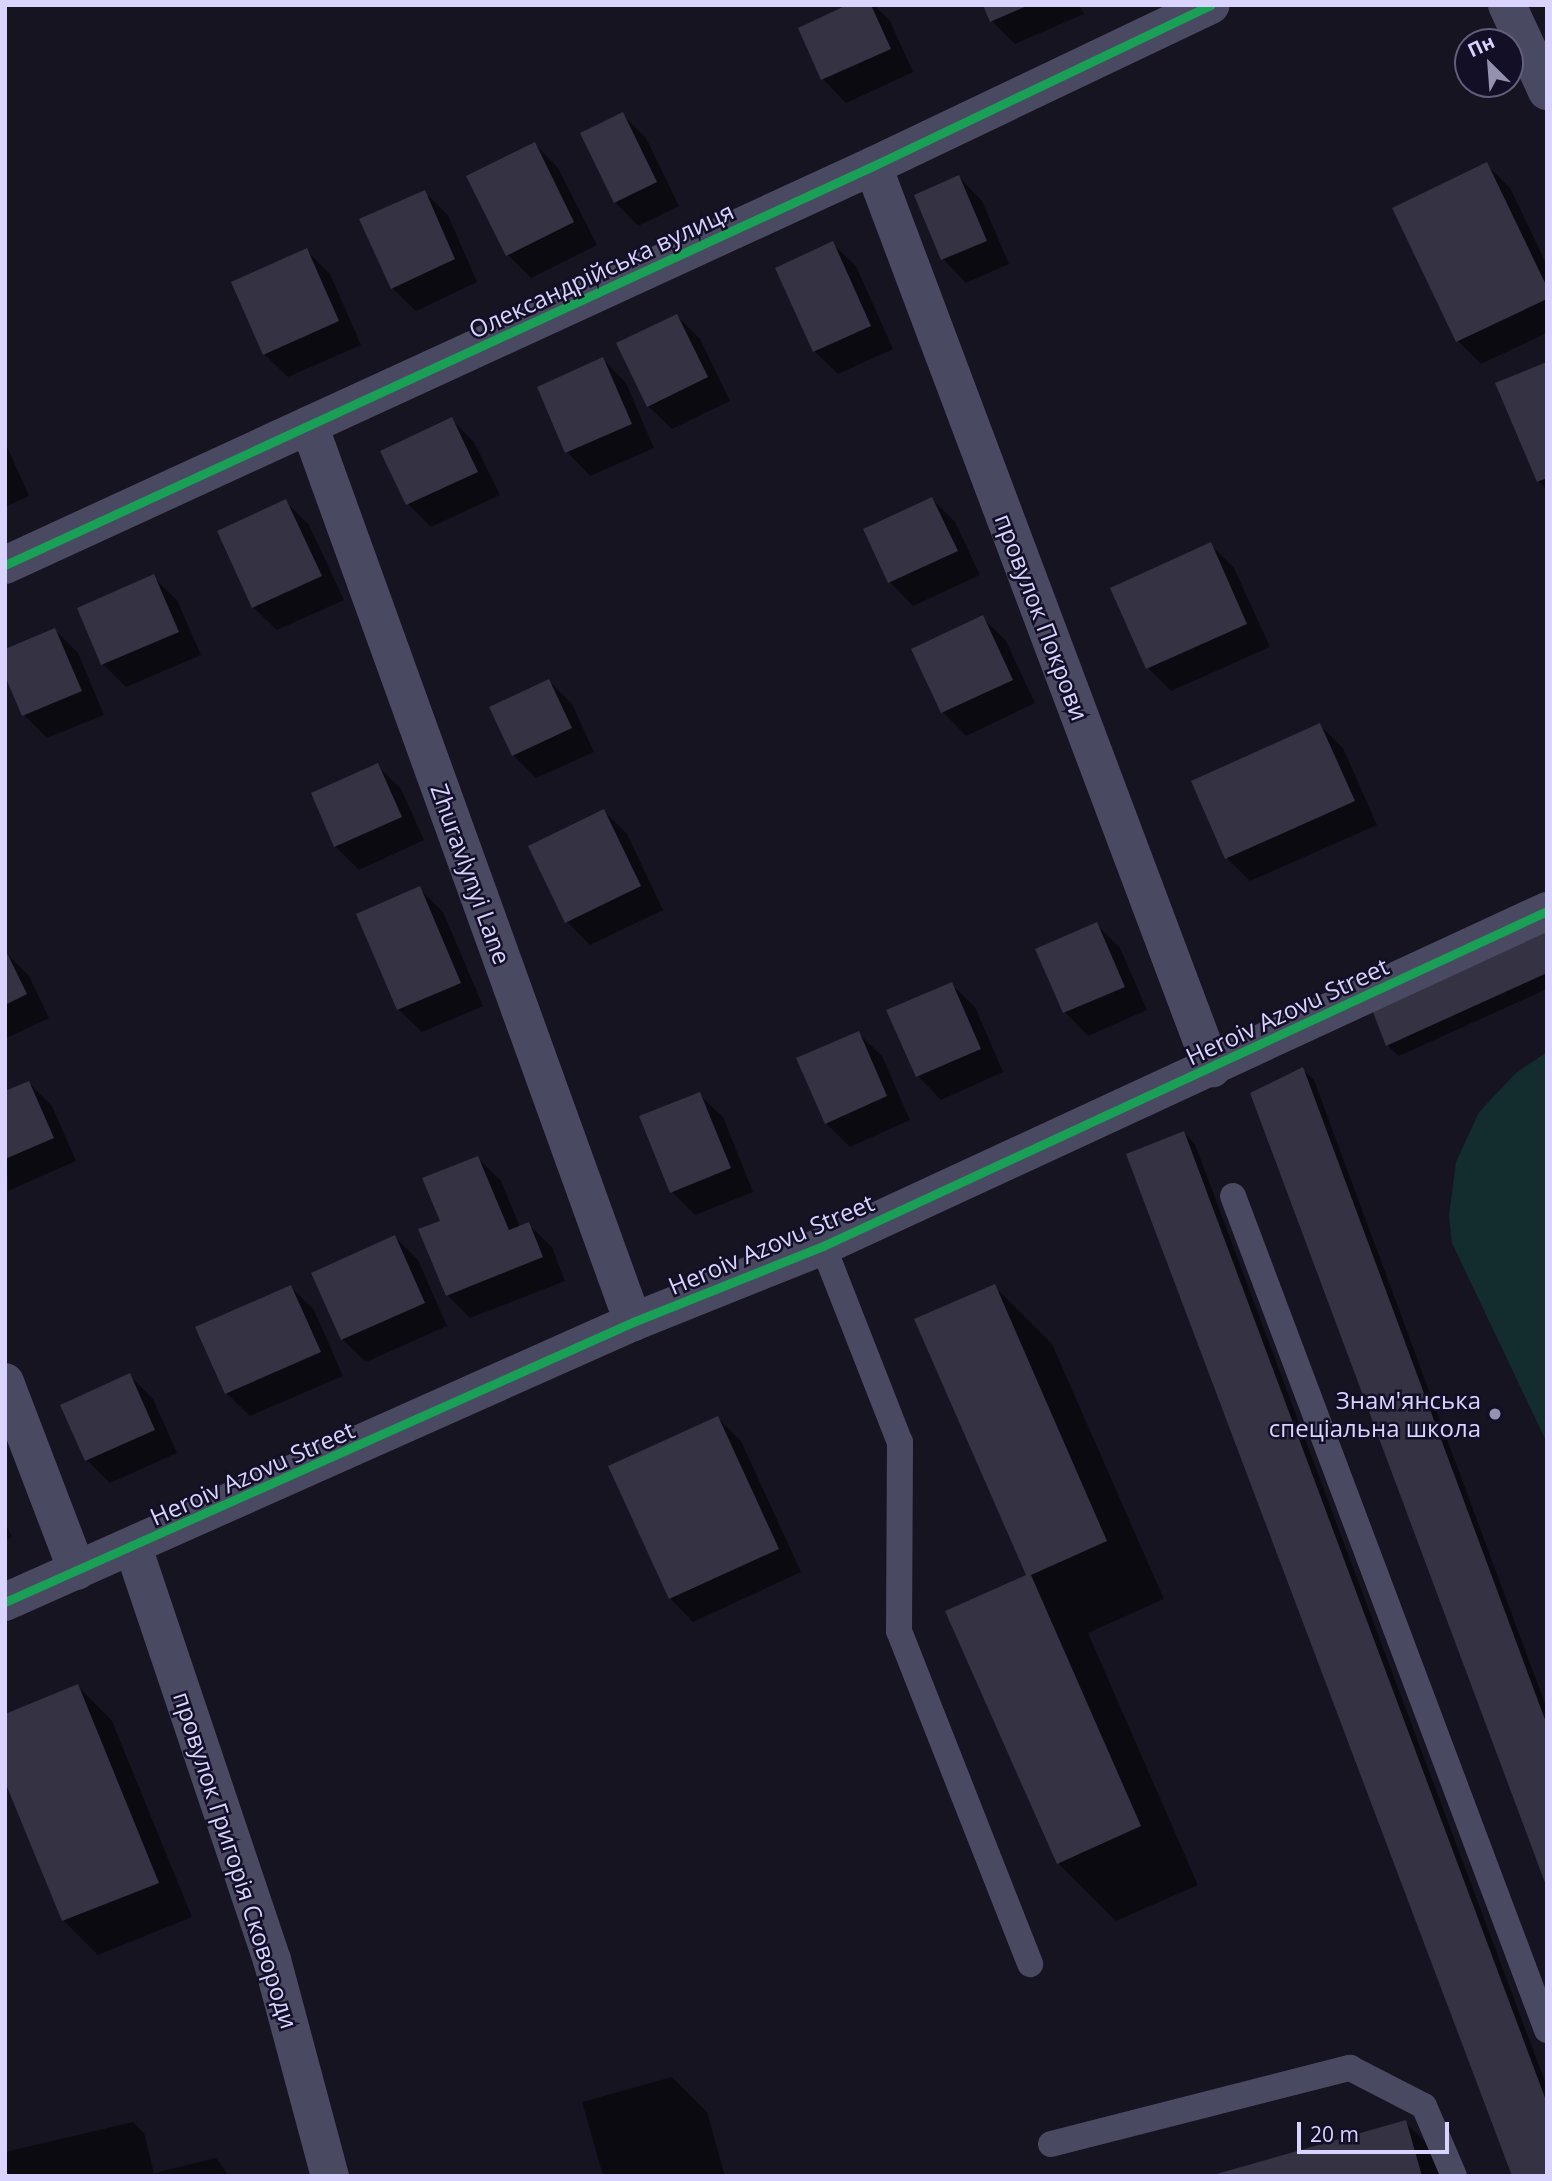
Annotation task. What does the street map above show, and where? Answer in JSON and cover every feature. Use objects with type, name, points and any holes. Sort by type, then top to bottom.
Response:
[{"type":"street","name":"Олександрійська вулиця","points":[[5,565],[873,166],[1211,5]]},
{"type":"street","points":[[1507,5],[1547,92]]},
{"type":"street","name":"провулок Покрови","points":[[873,166],[1212,1068]]},
{"type":"street","name":"Zhuravlynyi Lane","points":[[309,425],[633,1322]]},
{"type":"street","name":"Heroiv Azovu Street","points":[[5,1602],[633,1322],[823,1246],[1547,911]]},
{"type":"street","points":[[5,1382],[77,1571]]},
{"type":"street","name":"провулок Григорія Сковороди","points":[[133,1547],[272,1960],[330,2176]]},
{"type":"lane","points":[[1233,1196],[1547,2030]]},
{"type":"lane","points":[[823,1246],[900,1442],[899,1631],[1030,1964]]},
{"type":"lane","points":[[1051,2144],[1350,2068],[1423,2106],[1454,2176]]},
{"type":"green space","points":[[1547,1052],[1547,1443],[1452,1243],[1449,1216],[1456,1162],[1479,1112],[1516,1073]]},
{"type":"building","points":[[847,5],[871,5],[891,49],[821,80],[798,28]]},
{"type":"building","points":[[983,5],[1029,5],[990,22]]},
{"type":"building","points":[[623,112],[657,182],[614,203],[580,133]]},
{"type":"building","points":[[535,142],[574,222],[506,256],[466,176]]},
{"type":"building","points":[[1487,162],[1547,287],[1547,299],[1456,342],[1392,208]]},
{"type":"building","points":[[959,175],[987,241],[941,260],[914,195]]},
{"type":"building","points":[[425,190],[455,259],[391,289],[359,219]]},
{"type":"building","points":[[833,241],[871,326],[813,352],[775,268]]},
{"type":"building","points":[[307,248],[339,321],[263,355],[231,282]]},
{"type":"building","points":[[677,314],[708,377],[647,407],[616,343]]},
{"type":"building","points":[[603,357],[632,424],[565,453],[537,387]]},
{"type":"building","points":[[1547,362],[1547,478],[1537,482],[1495,383]]},
{"type":"building","points":[[452,417],[478,472],[406,505],[380,451]]},
{"type":"building","points":[[932,497],[958,551],[888,583],[863,529]]},
{"type":"building","points":[[286,499],[322,576],[252,608],[217,531]]},
{"type":"building","points":[[1211,542],[1247,624],[1146,669],[1110,588]]},
{"type":"building","points":[[154,574],[179,632],[101,665],[77,608]]},
{"type":"building","points":[[983,615],[1013,680],[941,713],[911,649]]},
{"type":"building","points":[[55,628],[82,691],[22,716],[5,676],[5,649]]},
{"type":"building","points":[[549,679],[572,728],[512,756],[489,707]]},
{"type":"building","points":[[1320,723],[1355,801],[1225,859],[1191,781]]},
{"type":"building","points":[[378,763],[402,817],[334,847],[311,793]]},
{"type":"building","points":[[604,809],[641,886],[565,923],[528,846]]},
{"type":"building","points":[[420,886],[461,983],[397,1010],[356,914]]},
{"type":"building","points":[[1097,922],[1125,987],[1063,1013],[1035,949]]},
{"type":"building","points":[[1547,926],[1547,973],[1386,1046],[1371,1007]]},
{"type":"building","points":[[5,949],[27,994],[5,1005]]},
{"type":"building","points":[[952,982],[981,1049],[916,1077],[886,1010]]},
{"type":"building","points":[[859,1031],[887,1096],[825,1124],[796,1058]]},
{"type":"building","points":[[1303,1067],[1547,1725],[1547,1888],[1250,1093]]},
{"type":"building","points":[[29,1081],[54,1138],[5,1159],[5,1091]]},
{"type":"building","points":[[700,1092],[731,1168],[670,1193],[639,1116]]},
{"type":"building","points":[[1184,1131],[1547,2103],[1547,2176],[1512,2176],[1126,1154]]},
{"type":"building","points":[[478,1156],[509,1230],[529,1222],[543,1257],[446,1296],[418,1229],[440,1221],[422,1178]]},
{"type":"building","points":[[395,1235],[425,1303],[341,1340],[311,1273]]},
{"type":"building","points":[[995,1284],[1107,1541],[1031,1575],[1141,1826],[1057,1864],[945,1611],[1026,1575],[914,1319]]},
{"type":"building","points":[[291,1285],[321,1352],[225,1394],[195,1327]]},
{"type":"building","points":[[130,1373],[155,1430],[85,1461],[60,1405]]},
{"type":"building","points":[[718,1416],[779,1549],[669,1599],[608,1466]]},
{"type":"building","points":[[78,1684],[159,1883],[62,1921],[5,1782],[5,1714]]},
{"type":"building","points":[[1406,2120],[1422,2176],[1213,2175]]},
{"type":"cycle path","points":[[5,565],[873,166],[1211,5]]},
{"type":"cycle path","points":[[5,1602],[633,1322],[823,1246],[1547,911]]},
{"type":"place","name":"Знам'янська спеціальна школа","points":[[1495,1414]]}]
